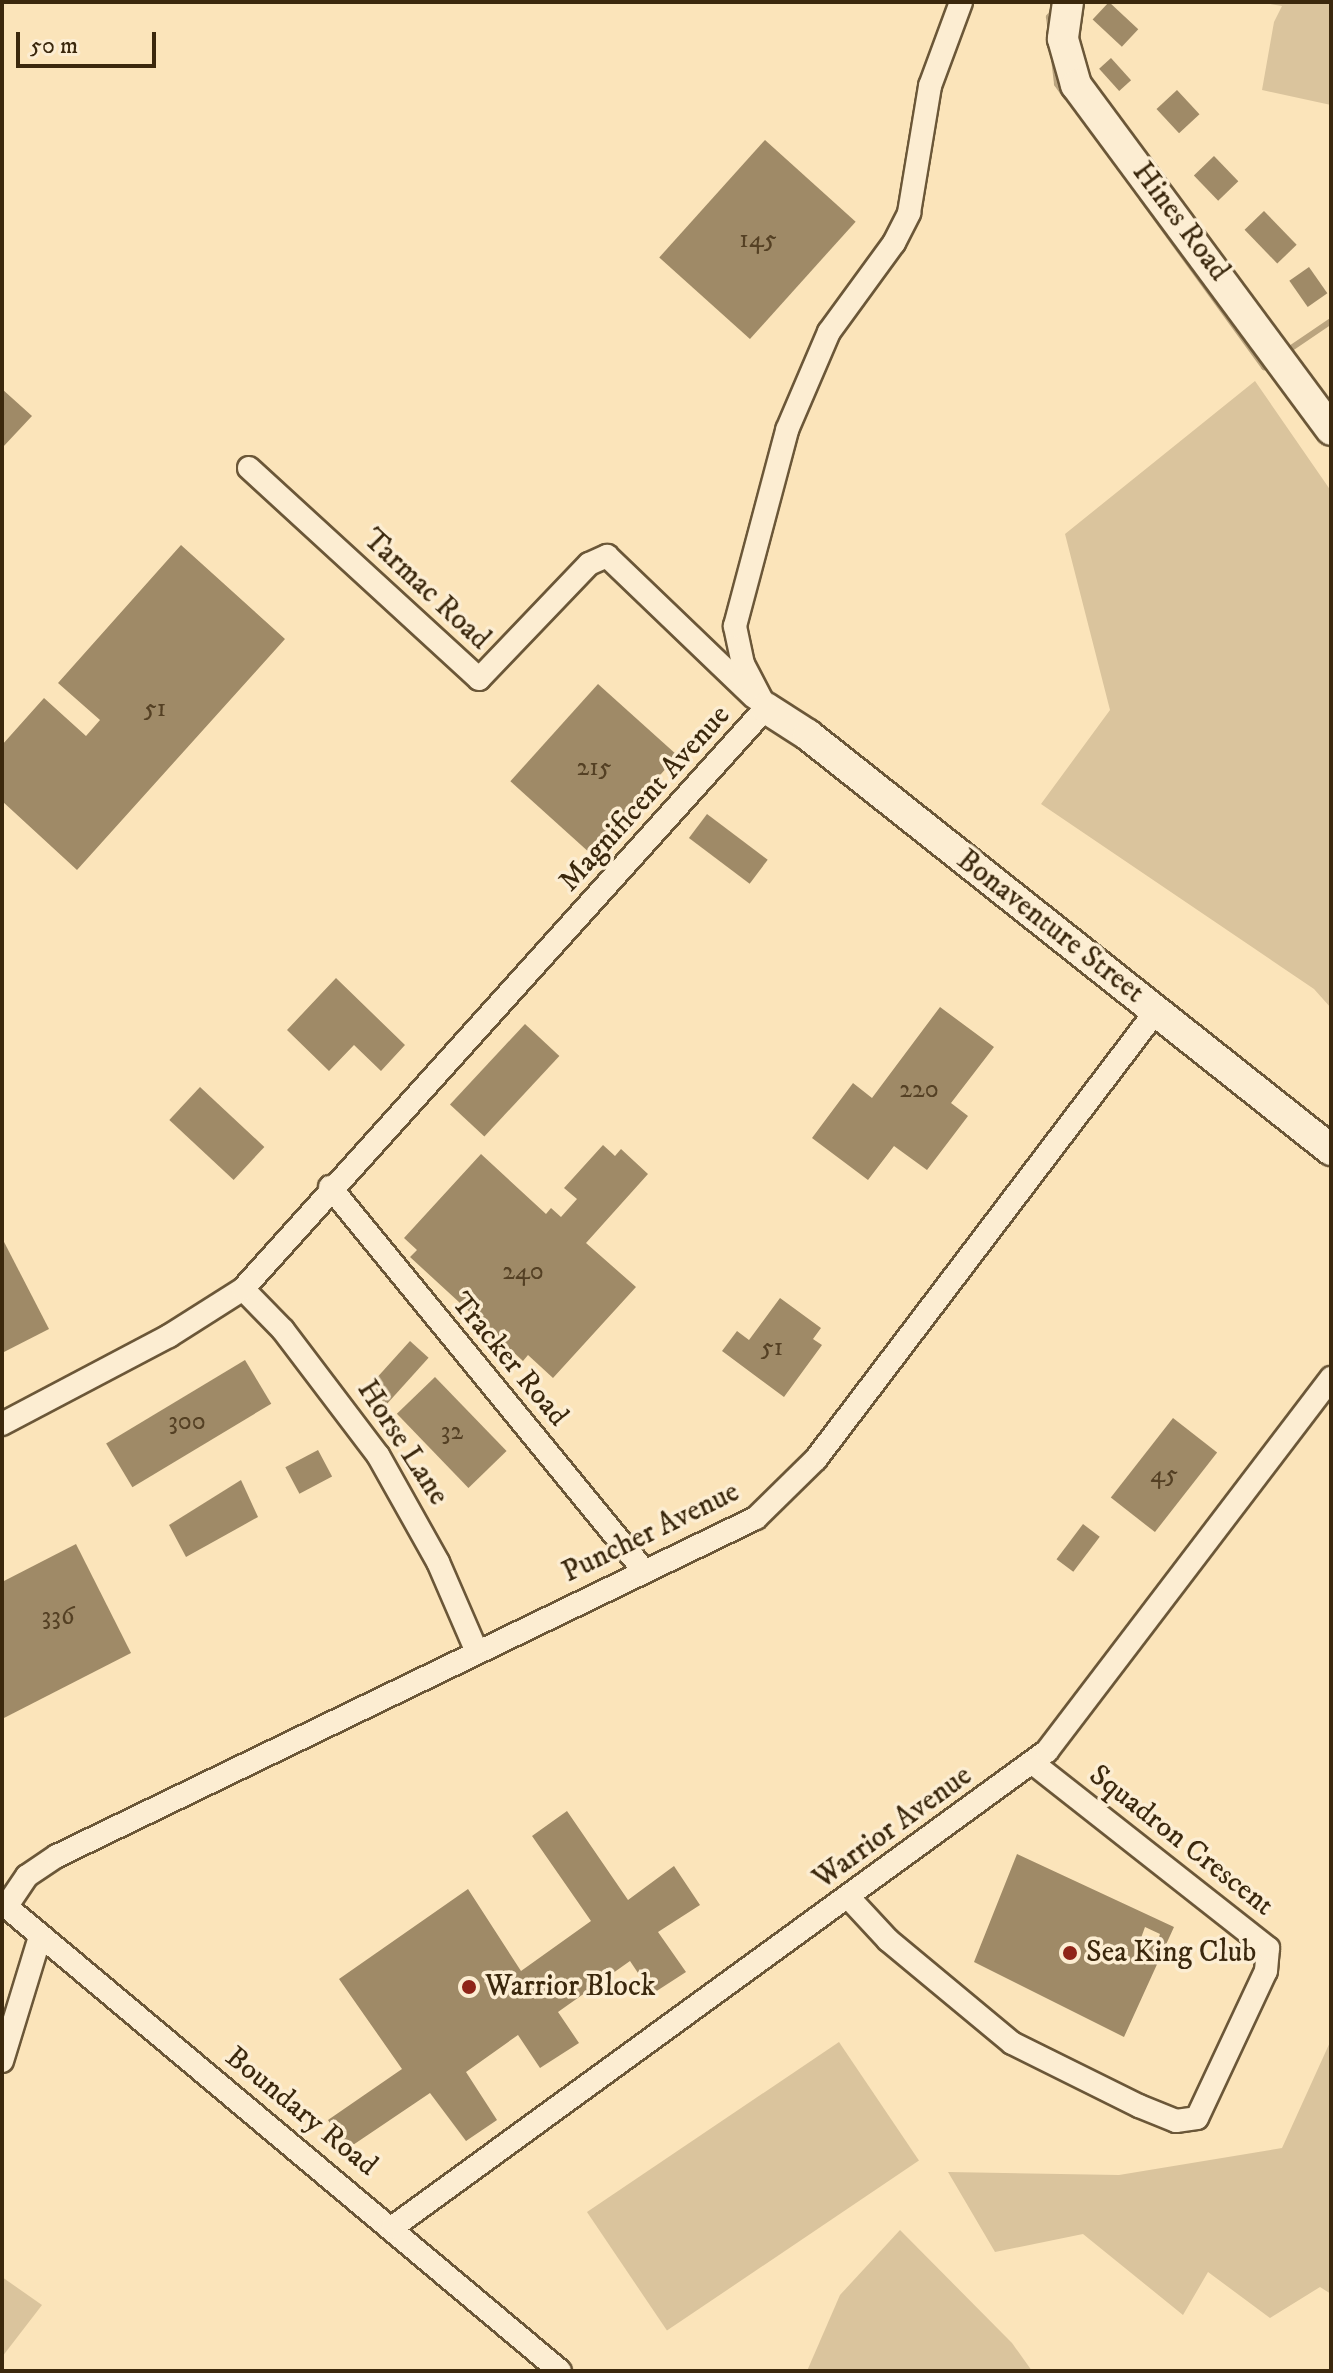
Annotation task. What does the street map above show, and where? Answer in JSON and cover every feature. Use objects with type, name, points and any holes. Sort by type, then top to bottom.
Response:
[{"type":"street","name":"Magnificent Avenue","points":[[2,1424],[169,1336],[243,1289],[330,1187],[766,708],[743,664],[735,626],[787,430],[823,344],[894,243],[909,213],[930,86],[961,2]]},
{"type":"street","name":"Hines Road","points":[[1068,2],[1063,39],[1076,85],[1282,358],[1331,430]]},
{"type":"street","name":"Tarmac Road","points":[[249,468],[479,679],[589,564],[607,556],[766,708]]},
{"type":"street","name":"Bonaventure Street","points":[[766,708],[808,735],[1331,1150]]},
{"type":"street","name":"Puncher Avenue","points":[[4,1905],[27,1876],[57,1856],[756,1518],[804,1474],[1156,1011]]},
{"type":"street","name":"Tracker Road","points":[[330,1187],[643,1570]]},
{"type":"street","name":"Horse Lane","points":[[243,1289],[283,1330],[378,1455],[432,1549],[477,1652]]},
{"type":"street","name":"Warrior Avenue","points":[[393,2227],[757,1959],[850,1899],[1033,1763],[1065,1732],[1331,1378]]},
{"type":"street","name":"Squadron Crescent","points":[[850,1899],[888,1940],[1012,2043],[1176,2121],[1197,2118],[1266,1971],[1268,1948],[1033,1763]]},
{"type":"street","name":"Boundary Road","points":[[4,1905],[393,2227],[560,2371]]},
{"type":"street","points":[[2,2061],[40,1937]]},
{"type":"shaded area","points":[[1258,2],[1331,2],[1331,105],[1262,90],[1274,22],[1282,6]]},
{"type":"shaded area","points":[[1255,381],[1331,491],[1331,1008],[1314,989],[1041,804],[1110,710],[1065,534]]},
{"type":"shaded area","points":[[1331,2040],[1331,2294],[1320,2287],[1270,2318],[1208,2272],[1183,2315],[1083,2234],[995,2252],[948,2172],[1119,2175],[1282,2148]]},
{"type":"shaded area","points":[[839,2042],[919,2161],[667,2331],[587,2212]]},
{"type":"shaded area","points":[[900,2230],[1012,2343],[1032,2371],[807,2371],[840,2295]]},
{"type":"shaded area","points":[[2,2277],[42,2305],[2,2357]]},
{"type":"building","points":[[1109,2],[1138,29],[1122,47],[1093,20]]},
{"type":"building","points":[[1111,58],[1131,80],[1119,91],[1099,69]]},
{"type":"building","points":[[1177,90],[1200,114],[1179,133],[1157,109]]},
{"type":"building","points":[[765,140],[856,222],[750,339],[659,257]]},
{"type":"building","points":[[1214,156],[1238,181],[1218,201],[1194,175]]},
{"type":"building","points":[[1264,211],[1297,245],[1277,264],[1245,230]]},
{"type":"building","points":[[1309,267],[1327,293],[1308,307],[1289,281]]},
{"type":"building","points":[[2,389],[32,416],[2,448]]},
{"type":"building","points":[[181,545],[285,639],[77,870],[2,801],[2,745],[44,698],[86,736],[100,720],[58,683]]},
{"type":"building","points":[[598,684],[678,756],[590,853],[510,781]]},
{"type":"building","points":[[707,814],[768,860],[750,884],[689,838]]},
{"type":"building","points":[[336,978],[405,1045],[381,1071],[354,1045],[329,1071],[287,1030]]},
{"type":"building","points":[[940,1007],[994,1047],[951,1103],[968,1116],[927,1170],[894,1146],[868,1180],[812,1138],[853,1083],[872,1098]]},
{"type":"building","points":[[525,1024],[559,1056],[484,1137],[450,1104]]},
{"type":"building","points":[[200,1087],[264,1147],[234,1180],[169,1120]]},
{"type":"building","points":[[603,1145],[615,1156],[621,1149],[648,1174],[586,1243],[636,1287],[553,1378],[528,1355],[523,1361],[410,1257],[417,1250],[404,1238],[481,1154],[546,1214],[551,1208],[561,1217],[577,1199],[564,1188]]},
{"type":"building","points":[[2,1238],[49,1329],[2,1353]]},
{"type":"building","points":[[780,1298],[821,1328],[813,1339],[822,1345],[784,1397],[722,1351],[737,1331],[749,1340]]},
{"type":"building","points":[[410,1341],[429,1358],[386,1405],[368,1388]]},
{"type":"building","points":[[245,1360],[271,1404],[132,1487],[106,1443]]},
{"type":"building","points":[[435,1377],[507,1451],[468,1488],[397,1414]]},
{"type":"building","points":[[1173,1418],[1217,1452],[1155,1532],[1111,1498]]},
{"type":"building","points":[[318,1450],[332,1476],[299,1494],[285,1467]]},
{"type":"building","points":[[241,1480],[258,1517],[186,1557],[169,1525]]},
{"type":"building","points":[[1083,1524],[1100,1537],[1073,1572],[1057,1559]]},
{"type":"building","points":[[76,1544],[131,1653],[2,1719],[2,1582]]},
{"type":"building","name":"Warrior Block","points":[[567,1811],[628,1900],[674,1866],[700,1905],[658,1932],[686,1972],[652,1994],[630,1961],[558,2012],[579,2043],[540,2068],[518,2035],[466,2072],[497,2120],[466,2141],[430,2093],[347,2149],[328,2120],[402,2069],[339,1979],[468,1889],[521,1971],[591,1921],[532,1836]]},
{"type":"building","name":"Sea King Club","points":[[1017,1854],[1174,1927],[1124,2037],[974,1962]],"holes":[[[1145,1927],[1160,1934],[1156,1945],[1141,1938]]]},
{"type":"waterway","points":[[1051,32],[1049,17],[1055,9]]},
{"type":"waterway","points":[[1054,59],[1057,84],[1066,97]]},
{"type":"waterway","points":[[1142,199],[1264,367],[1272,361]]},
{"type":"waterway","points":[[1284,353],[1331,321]]},
{"type":"place","name":"Sea King Club","points":[[1070,1953]]},
{"type":"place","name":"Warrior Block","points":[[469,1987]]}]
